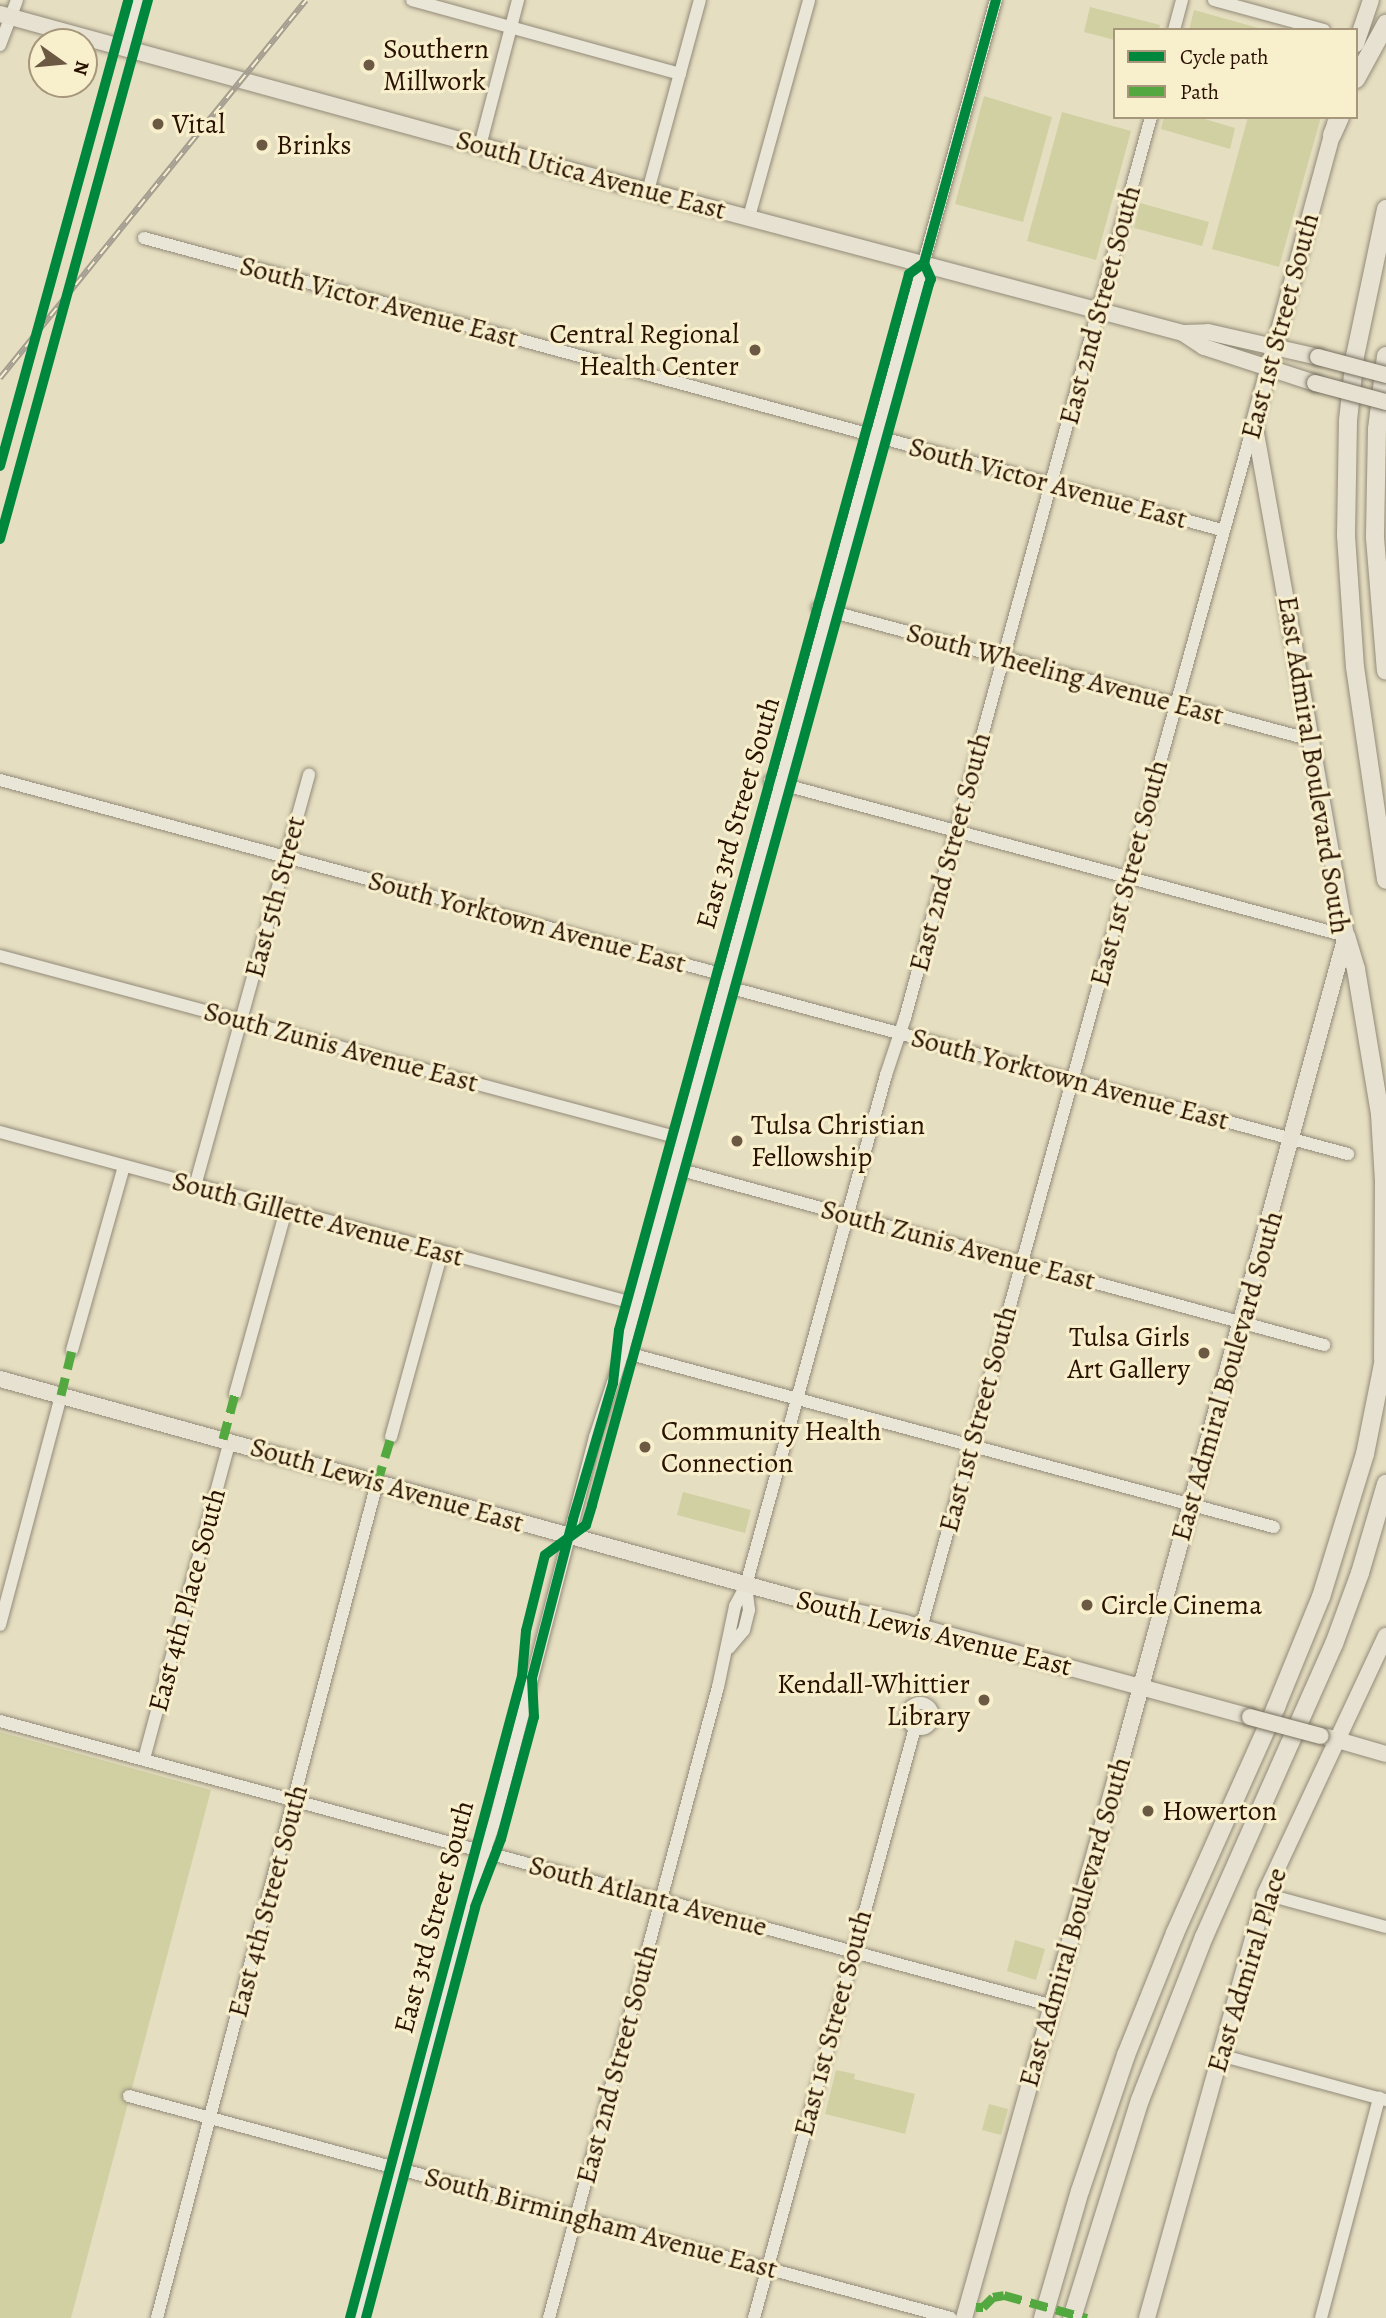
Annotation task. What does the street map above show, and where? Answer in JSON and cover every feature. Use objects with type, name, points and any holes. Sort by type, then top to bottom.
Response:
[{"type":"highway","points":[[1358,75],[1386,24]]},
{"type":"highway","points":[[1386,209],[1355,356],[1348,421],[1346,536],[1355,667],[1386,880]]},
{"type":"highway","points":[[1386,356],[1377,429],[1375,538],[1386,671]]},
{"type":"highway","points":[[1346,936],[1356,969],[1380,1114],[1384,1181],[1383,1369]]},
{"type":"highway","points":[[1043,2318],[1080,2191],[1126,2055],[1175,1933],[1321,1597],[1353,1500],[1386,1349]]},
{"type":"highway","points":[[1072,2318],[1116,2170],[1145,2089],[1204,1937],[1334,1644],[1360,1573],[1386,1484]]},
{"type":"main road","points":[[1358,37],[1371,0]]},
{"type":"main road","name":"South Utica Avenue East","points":[[5,15],[480,146],[1183,333],[1208,332],[1386,375]]},
{"type":"main road","name":"East 1st Street South","points":[[1254,422],[1336,123]]},
{"type":"main road","name":"South Utica Avenue East","points":[[1183,333],[1204,347],[1268,369],[1386,402]]},
{"type":"main road","name":"East Admiral Boulevard South","points":[[964,2318],[1293,1139],[1346,936],[1254,422]]},
{"type":"main road","name":"South Lewis Avenue East","points":[[0,1379],[746,1585],[921,1628],[1386,1754]]},
{"type":"main road","name":"East Admiral Place","points":[[1147,2318],[1265,1894],[1329,1738],[1386,1636]]},
{"type":"street","points":[[0,45],[5,15],[17,0]]},
{"type":"street","points":[[125,47],[138,0]]},
{"type":"street","points":[[412,0],[680,74]]},
{"type":"street","points":[[480,146],[518,0]]},
{"type":"street","points":[[648,191],[700,0]]},
{"type":"street","points":[[749,217],[809,0]]},
{"type":"street","name":"East 3rd Street South","points":[[358,2318],[568,1536],[726,981],[775,782],[823,609],[876,437],[996,0]]},
{"type":"street","points":[[1175,28],[1182,0]]},
{"type":"street","points":[[1214,0],[1317,28]]},
{"type":"street","name":"East 2nd Street South","points":[[549,2318],[729,1648],[744,1630],[749,1610],[746,1585],[1150,119]]},
{"type":"street","name":"South Victor Avenue East","points":[[144,238],[1222,530]]},
{"type":"street","name":"East 1st Street South","points":[[921,1628],[1222,530],[1254,422]]},
{"type":"street","name":"South Wheeling Avenue East","points":[[823,609],[1312,740]]},
{"type":"street","name":"East 5th Street","points":[[195,1186],[309,774]]},
{"type":"street","name":"South Yorktown Avenue East","points":[[0,780],[717,973],[735,989],[1348,1154]]},
{"type":"street","points":[[775,782],[1346,936]]},
{"type":"street","name":"South Zunis Avenue East","points":[[0,956],[682,1139]]},
{"type":"street","name":"South Gillette Avenue East","points":[[0,1132],[636,1304]]},
{"type":"street","points":[[72,1350],[124,1166]]},
{"type":"street","name":"South Zunis Avenue East","points":[[674,1168],[1324,1345]]},
{"type":"street","points":[[235,1394],[285,1210]]},
{"type":"street","points":[[391,1437],[442,1252]]},
{"type":"street","points":[[622,1352],[1274,1527]]},
{"type":"street","points":[[0,1625],[61,1395]]},
{"type":"street","name":"East 4th Place South","points":[[144,1759],[230,1441]]},
{"type":"street","name":"East 4th Street South","points":[[157,2318],[377,1483]]},
{"type":"street","name":"South Atlanta Avenue","points":[[0,1721],[1053,2006]]},
{"type":"street","name":"East 1st Street South","points":[[754,2318],[915,1728]]},
{"type":"street","points":[[1265,1894],[1386,1927]]},
{"type":"street","points":[[1220,2056],[1382,2099],[1321,2318]]},
{"type":"street","name":"South Birmingham Avenue East","points":[[129,2096],[951,2318]]},
{"type":"green space","points":[[1090,7],[1160,25],[1159,28],[1113,28],[1113,39],[1084,32]]},
{"type":"green space","points":[[1194,10],[1258,28],[1190,28]]},
{"type":"green space","points":[[984,96],[1052,117],[1023,222],[955,204]]},
{"type":"green space","points":[[1062,112],[1131,131],[1096,260],[1027,241]]},
{"type":"green space","points":[[1164,119],[1205,119],[1235,128],[1230,149],[1161,129]]},
{"type":"green space","points":[[1247,119],[1320,119],[1279,267],[1212,249]]},
{"type":"green space","points":[[1140,203],[1209,222],[1202,246],[1134,228]]},
{"type":"green space","points":[[683,1492],[751,1510],[745,1533],[677,1515]]},
{"type":"green space","points":[[0,1732],[211,1790],[71,2318],[0,2318]]},
{"type":"green space","points":[[1015,1940],[1045,1949],[1036,1980],[1007,1971]]},
{"type":"green space","points":[[836,2070],[855,2074],[854,2079],[915,2094],[905,2134],[825,2114]]},
{"type":"green space","points":[[989,2104],[1008,2109],[1001,2135],[982,2130]]},
{"type":"railway","points":[[0,378],[306,0]]},
{"type":"marked path","points":[[61,1395],[72,1350]]},
{"type":"marked path","points":[[223,1439],[235,1394]]},
{"type":"marked path","points":[[377,1483],[391,1437]]},
{"type":"marked path","points":[[976,2307],[983,2307],[993,2297],[1004,2295],[1087,2318]]},
{"type":"cycle path","points":[[0,466],[128,0]]},
{"type":"cycle path","points":[[0,539],[148,0]]},
{"type":"cycle path","points":[[350,2318],[522,1676],[526,1631],[545,1555],[586,1525],[592,1505],[931,279],[924,263],[996,0]]},
{"type":"cycle path","points":[[366,2318],[475,1907],[501,1839],[534,1717],[532,1678],[573,1519],[613,1383],[619,1330],[909,274],[924,263]]},
{"type":"place","name":"Southern Millwork","points":[[369,65]]},
{"type":"place","name":"Vital","points":[[158,124]]},
{"type":"place","name":"Brinks","points":[[262,145]]},
{"type":"place","name":"Central Regional Health Center","points":[[755,350]]},
{"type":"place","name":"Tulsa Christian Fellowship","points":[[737,1141]]},
{"type":"place","name":"Tulsa Girls Art Gallery","points":[[1204,1353]]},
{"type":"place","name":"Community Health Connection","points":[[645,1447]]},
{"type":"place","name":"Circle Cinema","points":[[1087,1605]]},
{"type":"place","name":"Kendall-Whittier Library","points":[[984,1700]]},
{"type":"place","name":"Howerton","points":[[1148,1811]]}]
